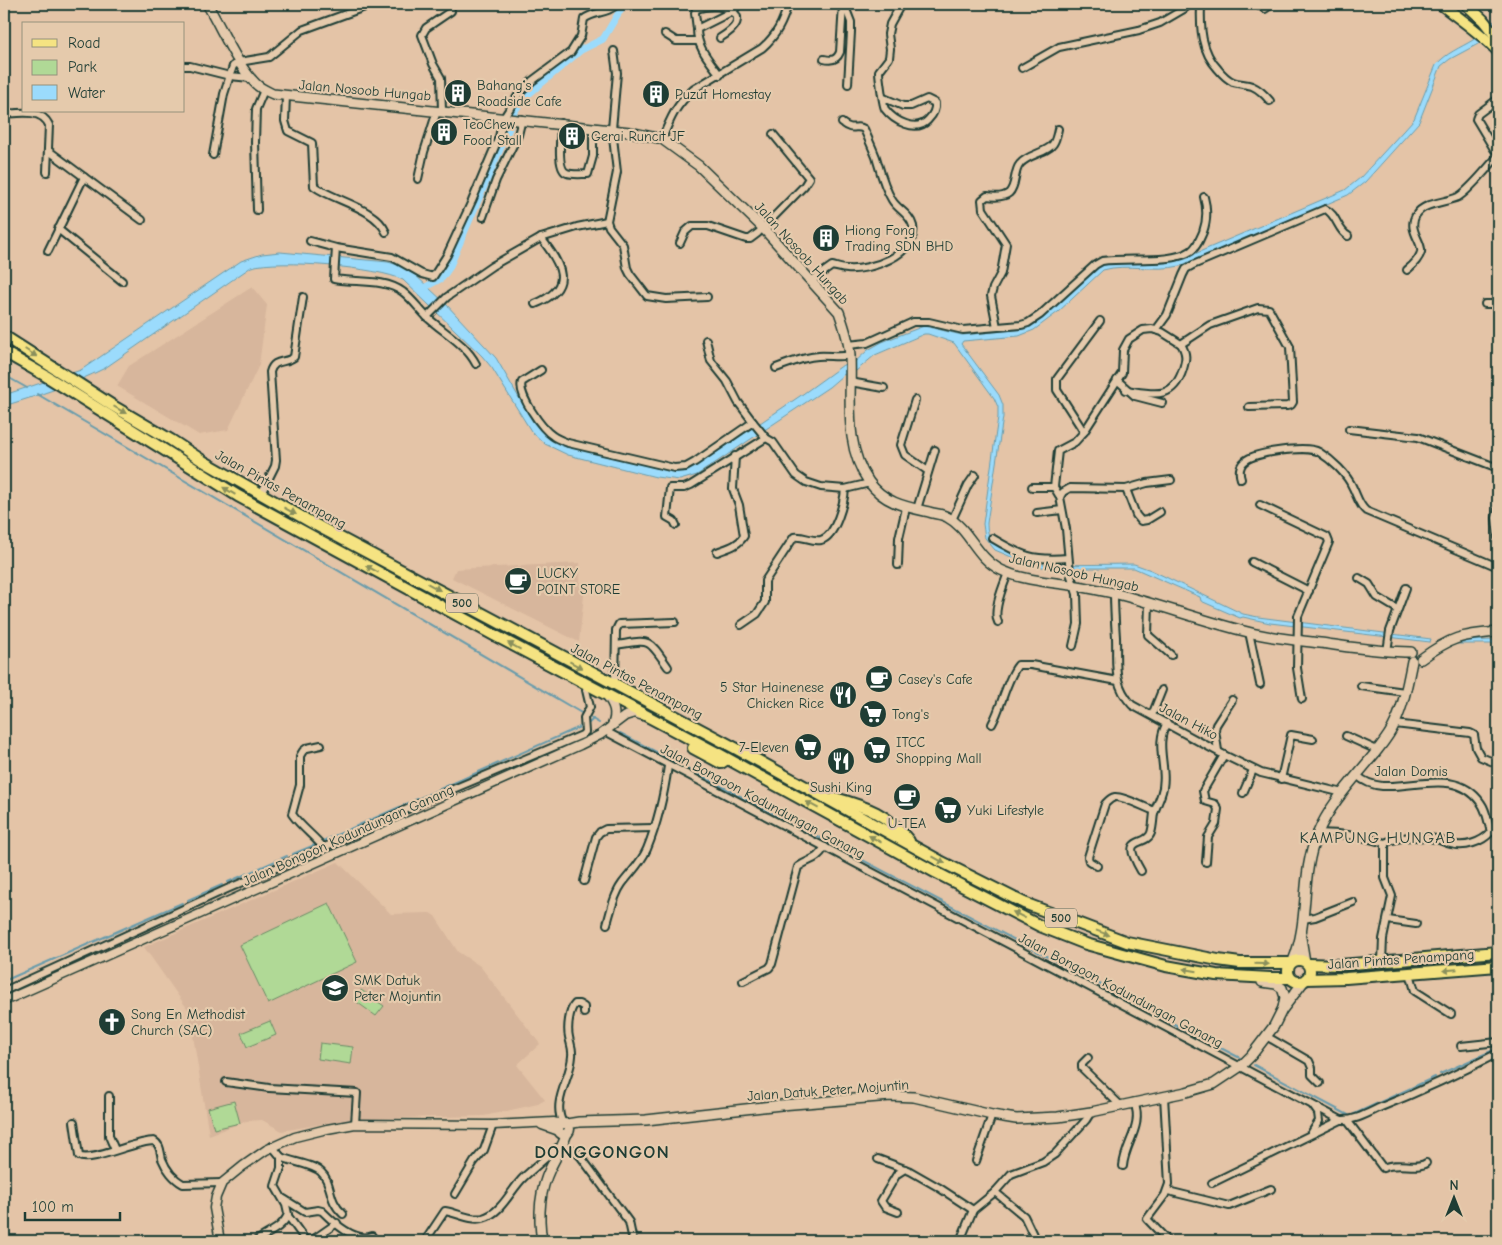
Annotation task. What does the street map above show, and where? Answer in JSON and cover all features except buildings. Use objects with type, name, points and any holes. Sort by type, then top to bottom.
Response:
[{"type":"main road","name":"Jalan Nosoob Hungab","points":[[207,4],[239,62],[250,78],[264,90],[286,96],[612,129],[662,139],[699,166],[763,228],[838,312],[844,326],[850,358],[852,442],[856,457],[870,483],[882,496],[906,508],[945,516],[952,520],[962,529],[985,560],[1008,573],[1114,594],[1249,632],[1297,637],[1415,657]]},
{"type":"main road","points":[[1441,4],[1466,24],[1495,40]]},
{"type":"main road","points":[[1466,4],[1487,24],[1498,51]]},
{"type":"main road","name":"Jalan Pintas Penampang","points":[[4,336],[112,406],[261,494],[913,846],[1024,903],[1127,942],[1225,961],[1259,964],[1292,962]]},
{"type":"main road","name":"Jalan Pintas Penampang","points":[[4,352],[46,376],[238,496],[934,872],[1040,926],[1086,944],[1166,966],[1226,976],[1290,978]]},
{"type":"main road","points":[[1290,978],[1288,969],[1301,938],[1310,854],[1317,833],[1329,810],[1358,776],[1395,724],[1415,657],[1463,636],[1498,632]]},
{"type":"main road","points":[[714,737],[728,754],[727,759]]},
{"type":"main road","points":[[817,793],[864,806]]},
{"type":"main road","points":[[855,828],[849,818],[850,811],[858,806],[864,806]]},
{"type":"main road","name":"500","points":[[864,806],[899,828],[913,846]]},
{"type":"main road","points":[[1301,938],[1310,973],[1305,980]]},
{"type":"main road","name":"Jalan Pintas Penampang","points":[[1306,963],[1340,965],[1498,952]]},
{"type":"main road","name":"500","points":[[1292,962],[1300,960],[1306,963]]},
{"type":"main road","name":"Jalan Pintas Penampang","points":[[1305,980],[1498,966]]},
{"type":"main road","points":[[1226,976],[1280,986],[1284,992],[1282,1010]]},
{"type":"main road","name":"500","points":[[1290,978],[1298,982],[1305,980]]},
{"type":"main road","name":"Jalan Datuk Peter Mojuntin","points":[[564,1129],[579,1122],[646,1120],[800,1103],[896,1096],[914,1097],[992,1115],[1032,1119],[1091,1112],[1214,1084],[1241,1066],[1252,1056],[1282,1010],[1305,980]]},
{"type":"main road","points":[[542,1241],[539,1210],[543,1185],[559,1149],[564,1129]]},
{"type":"street","points":[[213,154],[231,68],[239,62],[269,57],[302,30],[373,4]]},
{"type":"street","points":[[418,179],[424,152],[440,111],[441,78],[433,64],[422,35],[426,28],[451,11],[447,4]]},
{"type":"street","points":[[310,241],[336,252],[392,257],[428,277],[433,277],[447,255],[506,119],[519,94],[532,81],[571,52],[581,36],[584,19],[590,15],[610,10],[617,4]]},
{"type":"street","points":[[696,29],[733,11],[739,4]]},
{"type":"street","points":[[662,139],[673,112],[680,102],[694,89],[762,48],[771,40],[781,26],[788,4]]},
{"type":"street","points":[[824,59],[833,60],[838,57],[840,52],[844,4]]},
{"type":"street","points":[[844,4],[851,22],[848,84]]},
{"type":"street","points":[[884,98],[903,106],[911,106],[927,99],[935,103],[936,108],[933,115],[922,126],[911,126],[897,119],[884,108],[879,71],[889,58],[890,24],[901,4]]},
{"type":"street","points":[[1022,68],[1059,46],[1139,30],[1160,23],[1190,4]]},
{"type":"street","points":[[1201,4],[1202,34],[1206,55],[1224,76],[1233,82],[1251,86],[1263,93],[1270,101]]},
{"type":"street","points":[[1258,4],[1265,10],[1272,4]]},
{"type":"street","points":[[720,38],[731,32],[735,26],[736,16],[733,11],[715,6],[696,9],[697,41],[703,53],[720,74]]},
{"type":"street","points":[[665,34],[676,41],[697,41]]},
{"type":"street","points":[[614,51],[617,74],[612,129],[617,172],[607,221],[609,227],[622,245],[630,274],[647,296],[666,299],[707,297]]},
{"type":"street","points":[[185,66],[230,76],[250,78]]},
{"type":"street","points":[[257,210],[256,109],[264,90]]},
{"type":"street","points":[[286,96],[285,121],[288,131],[312,143],[314,186],[371,216],[383,225],[386,232]]},
{"type":"street","points":[[1496,147],[1476,119],[1478,114],[1498,99]]},
{"type":"street","points":[[4,114],[43,116],[49,124],[47,172]]},
{"type":"street","points":[[483,217],[496,180],[518,135],[521,119]]},
{"type":"street","points":[[561,123],[561,168],[568,173],[588,174],[592,156],[593,127]]},
{"type":"street","points":[[811,281],[832,266],[848,269],[858,268],[892,258],[906,248],[913,232],[908,216],[891,198],[864,129],[861,127],[851,128],[842,123]]},
{"type":"street","points":[[997,327],[992,296],[993,288],[1001,273],[1006,244],[983,208],[982,200],[987,196],[1000,197],[1008,194],[1014,184],[1019,165],[1024,160],[1050,147],[1054,143],[1058,129]]},
{"type":"street","points":[[680,244],[685,232],[692,226],[708,226],[746,239],[753,237],[807,183],[808,178],[772,134]]},
{"type":"street","points":[[49,151],[142,220]]},
{"type":"street","points":[[1407,270],[1420,254],[1421,247],[1415,236],[1414,226],[1417,214],[1424,208],[1436,203],[1458,197],[1498,156]]},
{"type":"street","points":[[48,251],[84,177]]},
{"type":"street","points":[[848,346],[867,343],[913,322],[929,322],[963,330],[1028,323],[1040,315],[1095,265],[1102,261],[1170,257],[1191,251],[1196,247],[1204,227],[1206,208],[1204,197]]},
{"type":"street","points":[[1156,330],[1167,315],[1186,269],[1193,265],[1325,209],[1331,212],[1342,232],[1348,236]]},
{"type":"street","points":[[430,315],[447,297],[492,266],[541,238],[577,227],[607,221]]},
{"type":"street","points":[[58,229],[122,281]]},
{"type":"street","points":[[534,304],[545,300],[554,292],[562,278],[560,266],[541,238]]},
{"type":"street","points":[[336,252],[334,279],[381,283],[396,288],[430,315],[437,327],[461,344],[476,364]]},
{"type":"street","points":[[261,494],[275,466],[276,460],[270,372],[276,362],[287,361],[294,357],[303,297]]},
{"type":"street","points":[[1485,304],[1498,304]]},
{"type":"street","points":[[1181,344],[1210,325],[1250,310],[1263,307],[1269,309],[1290,348],[1293,402],[1291,405],[1249,407]]},
{"type":"street","points":[[1084,432],[1057,390],[1056,384],[1057,379],[1100,321]]},
{"type":"street","points":[[1073,646],[1078,624],[1077,594],[1070,573],[1060,497],[1054,487],[1058,451],[1075,442],[1084,432],[1122,373],[1123,350],[1129,339],[1143,330],[1156,330],[1181,344],[1186,358],[1181,376],[1175,387],[1166,393],[1152,394],[1126,390]]},
{"type":"street","points":[[706,340],[711,360],[727,382],[738,402],[765,436],[773,442],[789,466],[800,478],[816,486],[845,489],[870,483]]},
{"type":"street","points":[[776,368],[804,357],[850,358]]},
{"type":"street","points":[[541,370],[522,382],[521,390],[540,425],[554,437],[568,443],[674,468],[686,467],[754,423]]},
{"type":"street","points":[[850,378],[884,388]]},
{"type":"street","points":[[1117,380],[1135,396],[1162,403]]},
{"type":"street","points":[[915,400],[901,445],[905,455],[928,471]]},
{"type":"street","points":[[1349,429],[1418,437],[1498,468]]},
{"type":"street","points":[[676,525],[674,520],[667,517],[670,488],[684,488],[691,485],[765,436]]},
{"type":"street","points":[[1241,479],[1243,462],[1252,456],[1278,451],[1309,449],[1318,451],[1346,475],[1359,502],[1366,511],[1498,567]]},
{"type":"street","points":[[916,510],[935,450]]},
{"type":"street","points":[[717,552],[732,547],[740,542],[744,536],[741,512],[732,489],[735,456]]},
{"type":"street","points":[[952,520],[975,474]]},
{"type":"street","points":[[1060,497],[1063,492],[1070,488],[1126,489],[1146,483],[1171,480]]},
{"type":"street","points":[[1032,487],[1054,487]]},
{"type":"street","points":[[741,625],[757,614],[765,602],[765,581],[794,537],[799,536],[821,540],[828,536],[841,514],[845,489]]},
{"type":"street","points":[[1126,489],[1136,515],[1141,521],[1147,520],[1160,512]]},
{"type":"street","points":[[1260,505],[1327,537],[1329,542],[1298,616],[1297,668],[1302,700]]},
{"type":"street","points":[[898,565],[899,538],[906,508]]},
{"type":"street","points":[[1498,509],[1496,518],[1498,538]]},
{"type":"street","points":[[1037,513],[1062,510]]},
{"type":"street","points":[[992,538],[1010,549],[1031,558],[1068,560]]},
{"type":"street","points":[[1252,562],[1309,591]]},
{"type":"street","points":[[998,622],[995,617],[996,610],[1008,573]]},
{"type":"street","points":[[1359,578],[1369,584],[1377,597],[1397,609]]},
{"type":"street","points":[[1388,652],[1390,631],[1406,588]]},
{"type":"street","name":"Jalan Hiko","points":[[1114,594],[1116,670],[1118,681],[1125,697],[1132,704],[1254,770],[1281,779],[1343,793]]},
{"type":"street","points":[[1149,603],[1148,634],[1171,655]]},
{"type":"street","points":[[615,685],[616,630],[619,624],[675,622]]},
{"type":"street","points":[[1249,632],[1260,684]]},
{"type":"street","points":[[616,645],[648,642],[654,647],[668,667]]},
{"type":"street","points":[[992,724],[999,711],[1013,671],[1018,664],[1118,681]]},
{"type":"street","points":[[4,991],[227,889],[585,732],[584,718],[590,707],[586,690],[587,684]]},
{"type":"street","points":[[1361,686],[1405,692]]},
{"type":"street","points":[[1152,715],[1162,690]]},
{"type":"street","points":[[605,694],[615,711],[612,725]]},
{"type":"street","points":[[1206,862],[1208,838],[1216,824],[1218,809],[1215,804],[1204,801],[1203,791],[1221,753],[1216,738],[1216,725],[1232,700]]},
{"type":"street","points":[[605,731],[630,714],[647,716]]},
{"type":"street","points":[[1141,870],[1133,856],[1133,847],[1135,843],[1150,836],[1165,775],[1161,740],[1162,731],[1167,723]]},
{"type":"street","points":[[1395,724],[1470,733],[1474,735],[1476,748],[1481,757],[1498,764]]},
{"type":"street","name":"Jalan Bongoon Kodundungan Ganang","points":[[4,1001],[580,745],[605,731],[1192,1042],[1344,1120]]},
{"type":"street","points":[[1281,779],[1291,735],[1313,739]]},
{"type":"street","points":[[1346,736],[1377,750]]},
{"type":"street","points":[[321,744],[307,748],[300,756],[300,785],[292,814],[300,825],[311,833],[323,847]]},
{"type":"street","points":[[607,924],[622,884],[638,866],[647,849],[664,796],[668,766]]},
{"type":"street","points":[[1243,793],[1254,770]]},
{"type":"street","name":"Jalan Domis","points":[[1358,776],[1368,783],[1385,786],[1440,782],[1457,784],[1480,802],[1495,832]]},
{"type":"street","points":[[1097,866],[1090,862],[1088,857],[1105,804],[1108,800],[1120,798],[1155,811]]},
{"type":"street","points":[[428,800],[435,810]]},
{"type":"street","points":[[584,881],[596,837],[600,832],[606,829],[654,828]]},
{"type":"street","points":[[1317,833],[1360,836],[1386,843],[1399,837],[1420,837],[1451,844],[1470,844],[1476,843],[1495,832]]},
{"type":"street","points":[[336,842],[341,851]]},
{"type":"street","points":[[1382,961],[1392,896],[1385,878],[1386,843]]},
{"type":"street","points":[[743,981],[769,968],[772,964],[798,866],[817,858],[824,847]]},
{"type":"street","points":[[1303,919],[1314,917],[1353,902]]},
{"type":"street","points":[[1388,920],[1416,924]]},
{"type":"street","points":[[1410,973],[1415,991],[1451,1014]]},
{"type":"street","points":[[564,1129],[560,1118],[560,1098],[569,1072],[572,1054],[568,1035],[572,1006],[579,1004],[584,1007],[584,1013]]},
{"type":"street","points":[[1266,1036],[1310,1061],[1312,1075],[1320,1083]]},
{"type":"street","points":[[1461,1046],[1498,1042]]},
{"type":"street","points":[[1212,1183],[1310,1134],[1344,1120],[1361,1116],[1421,1091],[1498,1053]]},
{"type":"street","points":[[1088,1058],[1082,1064],[1082,1068],[1120,1105]]},
{"type":"street","points":[[226,1082],[269,1088],[357,1094],[355,1124]]},
{"type":"street","points":[[109,1096],[109,1136],[116,1150]]},
{"type":"street","points":[[1164,1096],[1169,1177],[1168,1191],[1148,1219],[1168,1241]]},
{"type":"street","points":[[1123,1166],[1124,1155],[1136,1130],[1138,1119],[1138,1111],[1134,1102]]},
{"type":"street","points":[[1310,1134],[1319,1121],[1318,1113],[1312,1105]]},
{"type":"street","points":[[960,1241],[973,1210],[1015,1172],[1043,1162],[1055,1154],[1091,1112]]},
{"type":"street","points":[[976,1161],[992,1115]]},
{"type":"street","points":[[1344,1120],[1383,1168],[1389,1165],[1402,1164],[1423,1166],[1426,1163]]},
{"type":"street","points":[[74,1122],[79,1156],[87,1158],[154,1141],[159,1145],[165,1165],[171,1175],[179,1182],[183,1184],[222,1183],[214,1208],[220,1241]]},
{"type":"street","name":"Jalan Datuk Peter Mojuntin","points":[[222,1183],[272,1146],[304,1134],[355,1124],[493,1125],[554,1122],[564,1129]]},
{"type":"street","points":[[455,1194],[474,1162],[484,1150],[493,1125]]},
{"type":"street","points":[[272,1146],[281,1156],[315,1168],[323,1174],[328,1183],[333,1202],[343,1214]]},
{"type":"street","points":[[424,1241],[445,1211],[474,1218],[484,1218],[490,1215],[503,1204],[525,1177],[559,1149],[575,1151],[581,1157],[626,1218],[632,1232],[633,1241]]},
{"type":"street","points":[[281,1156],[281,1168],[275,1186],[288,1209],[288,1216],[306,1241]]},
{"type":"street","points":[[878,1159],[905,1169],[938,1186],[973,1210]]},
{"type":"street","points":[[898,1212],[885,1207],[880,1201],[897,1174],[905,1169]]},
{"type":"street","points":[[1168,1191],[1230,1206],[1271,1189]]},
{"type":"street","points":[[995,1192],[1024,1216],[1036,1241]]},
{"type":"street","points":[[282,1198],[305,1212],[322,1211],[356,1236],[363,1238],[372,1236]]},
{"type":"street","points":[[256,1241],[276,1230],[288,1216]]},
{"type":"street","points":[[311,1241],[337,1223]]},
{"type":"shaded area","points":[[252,287],[267,305],[259,365],[228,430],[199,435],[117,386],[129,366]]},
{"type":"shaded area","points":[[580,563],[580,585],[584,595],[579,642],[452,578],[456,569]]},
{"type":"shaded area","name":"SMK Datuk Peter Mojuntin","points":[[338,862],[391,914],[430,913],[435,916],[458,952],[480,966],[540,1044],[517,1065],[545,1100],[538,1104],[484,1116],[351,1119],[282,1131],[262,1120],[246,1121],[209,1135],[189,1011],[144,947]]},
{"type":"green space","points":[[329,903],[357,962],[268,1004],[240,945]]},
{"type":"green space","points":[[361,990],[384,1006],[376,1016],[354,1000]]},
{"type":"green space","points":[[270,1021],[276,1035],[247,1047],[241,1033]]},
{"type":"green space","points":[[320,1043],[353,1047],[351,1064],[318,1059]]},
{"type":"green space","points":[[234,1101],[240,1123],[214,1129],[208,1108]]},
{"type":"water","points":[[1498,19],[1498,25],[1478,44],[1441,66],[1419,122],[1365,182],[1348,195],[1180,266],[1170,268],[1122,267],[1103,270],[1058,312],[1034,330],[1019,336],[963,341],[961,344],[999,395],[1003,405],[1003,417],[987,523],[989,535],[993,542],[1003,549],[1047,565],[1134,564],[1151,570],[1243,614],[1431,639],[1430,642],[1240,618],[1201,601],[1200,597],[1134,568],[1047,568],[1028,564],[995,550],[985,538],[983,524],[998,407],[994,398],[954,343],[928,334],[875,355],[856,371],[854,370],[843,375],[829,387],[697,475],[680,480],[656,477],[568,455],[545,444],[531,431],[492,368],[482,356],[403,280],[373,271],[351,268],[305,264],[251,267],[105,368],[68,385],[4,406],[4,395],[81,370],[241,261],[262,254],[280,252],[388,262],[405,267],[445,303],[496,358],[533,422],[544,434],[568,446],[666,470],[680,471],[688,469],[701,463],[843,365],[855,362],[868,350],[882,342],[924,326],[962,335],[1026,329],[1039,321],[1101,265],[1120,262],[1169,263],[1178,261],[1345,190],[1360,178],[1414,119],[1436,65],[1449,54],[1476,38]]},
{"type":"water","points":[[1498,640],[1498,644],[1451,644],[1452,641]]},
{"type":"waterway","points":[[422,289],[442,278],[449,268],[510,126],[514,112],[524,98],[581,50],[603,39],[624,4]]},
{"type":"waterway","points":[[4,375],[27,388]]},
{"type":"waterway","points":[[37,394],[583,714]]},
{"type":"waterway","points":[[589,717],[599,723]]},
{"type":"waterway","points":[[589,723],[593,719]]},
{"type":"waterway","points":[[323,841],[582,726]]},
{"type":"waterway","points":[[620,733],[1149,1010]]},
{"type":"waterway","points":[[293,854],[317,844]]},
{"type":"waterway","points":[[228,882],[287,856]]},
{"type":"waterway","points":[[188,900],[222,885]]},
{"type":"waterway","points":[[4,981],[182,903]]},
{"type":"waterway","points":[[1153,1013],[1242,1059]]},
{"type":"waterway","points":[[1440,1074],[1498,1048]]},
{"type":"waterway","points":[[1254,1065],[1350,1116],[1435,1077]]},
{"type":"place","name":"Bahang's Roadside Cafe","points":[[458,93]]},
{"type":"place","name":"Puzut Homestay","points":[[656,94]]},
{"type":"place","name":"TeoChew Food Stall","points":[[444,132]]},
{"type":"place","name":"Gerai Runcit JF","points":[[572,136]]},
{"type":"place","name":"Hiong Fong Trading SDN BHD","points":[[826,238]]},
{"type":"place","name":"LUCKY POINT STORE","points":[[518,581]]},
{"type":"place","name":"Casey's Cafe","points":[[879,679]]},
{"type":"place","name":"5 Star Hainenese Chicken Rice","points":[[843,695]]},
{"type":"place","name":"Tong's","points":[[873,714]]},
{"type":"place","name":"7-Eleven","points":[[808,747]]},
{"type":"place","name":"ITCC Shopping Mall","points":[[877,750]]},
{"type":"place","name":"Sushi King","points":[[841,761]]},
{"type":"place","name":"U-TEA","points":[[907,797]]},
{"type":"place","name":"Yuki Lifestyle","points":[[948,810]]},
{"type":"place","name":"SMK Datuk Peter Mojuntin","points":[[335,988]]},
{"type":"place","name":"Song En Methodist Church (SAC)","points":[[112,1022]]},
{"type":"district","name":"KAMPUNG HUNGAB","points":[[1378,837]]},
{"type":"district","name":"DONGGONGON","points":[[602,1151]]}]
